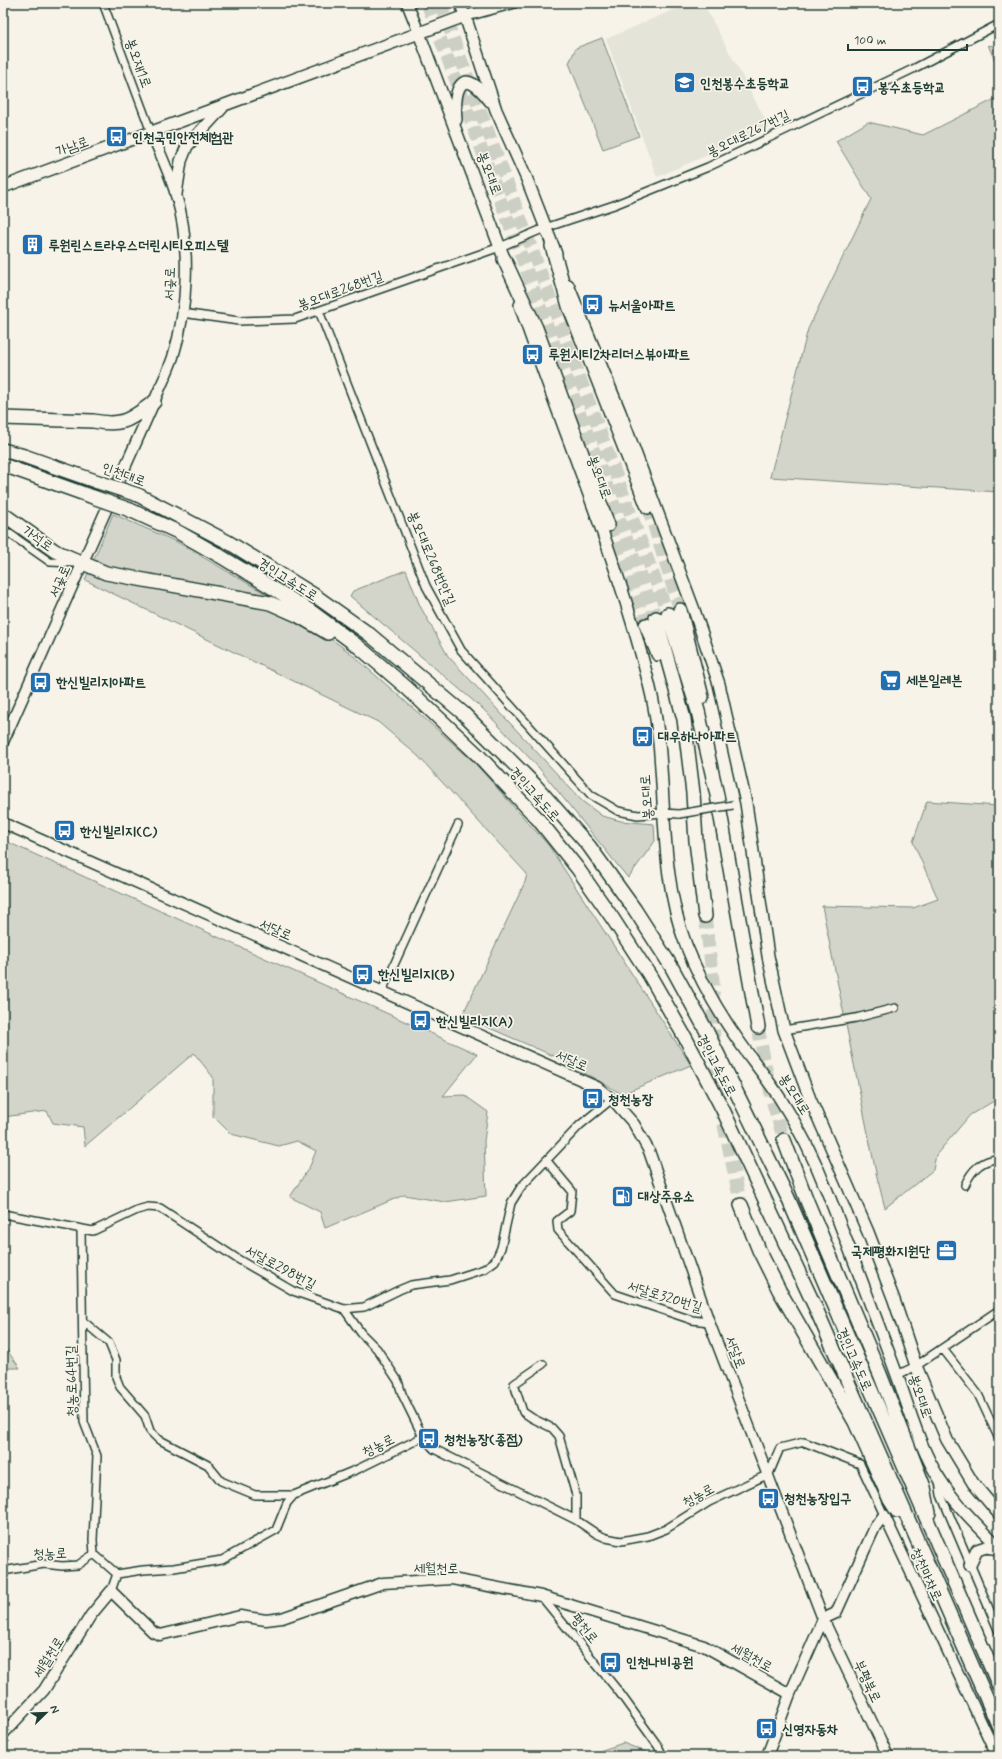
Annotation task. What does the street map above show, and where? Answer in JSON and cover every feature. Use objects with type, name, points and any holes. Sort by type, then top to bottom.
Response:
[{"type":"highway","points":[[552,246],[569,306],[648,507]]},
{"type":"highway","points":[[504,259],[536,328],[608,525]]},
{"type":"highway","points":[[3,418],[93,421],[106,424],[127,421],[154,402]]},
{"type":"highway","name":"인천대로","points":[[3,450],[138,495],[228,542]]},
{"type":"highway","name":"경인고속도로","points":[[3,465],[130,510],[178,532],[309,610],[359,647],[407,688],[478,755],[538,820],[578,869],[614,919],[650,976],[686,1039],[723,1110],[817,1311],[999,1727]]},
{"type":"highway","points":[[3,514],[55,551],[106,573],[270,603],[297,615],[326,633],[359,647]]},
{"type":"highway","name":"경인고속도로","points":[[228,542],[314,595],[369,634],[462,713],[535,785],[584,840],[635,910],[671,966],[706,1030],[788,1198],[999,1686]]},
{"type":"highway","points":[[674,612],[717,795],[758,1027]]},
{"type":"highway","points":[[651,622],[684,719],[694,793],[696,841],[705,916]]},
{"type":"highway","points":[[784,1140],[807,1201],[880,1374],[924,1487],[935,1540]]},
{"type":"highway","points":[[741,1205],[759,1250],[779,1290],[855,1422],[890,1500],[921,1548]]},
{"type":"main road","points":[[151,132],[465,16]]},
{"type":"main road","name":"봉오대로","points":[[465,16],[496,110],[526,177],[552,246],[620,412],[694,610],[719,684],[746,804],[768,956],[784,1030],[810,1099],[868,1232],[894,1300],[916,1366],[947,1440],[973,1484],[999,1514]]},
{"type":"main road","name":"봉오대로","points":[[419,33],[500,246],[532,340],[619,580],[650,686],[657,728],[666,856],[675,909],[686,945],[699,975],[720,1013],[781,1100],[800,1133],[825,1186],[918,1434],[939,1479],[969,1518],[999,1548]]},
{"type":"main road","points":[[457,133],[455,108],[456,92],[460,85],[465,82],[474,84],[481,89],[496,110]]},
{"type":"main road","points":[[176,194],[181,161],[187,146],[224,105]]},
{"type":"main road","name":"가남로","points":[[3,188],[151,132]]},
{"type":"main road","points":[[970,1565],[977,1550],[986,1547],[999,1548]]},
{"type":"street","name":"봉오재1로","points":[[103,3],[151,132]]},
{"type":"street","name":"봉오대로","points":[[407,3],[419,33]]},
{"type":"street","name":"봉오대로","points":[[460,3],[465,16]]},
{"type":"street","points":[[465,16],[513,3]]},
{"type":"street","name":"봉오대로267번길","points":[[500,246],[545,228],[614,205],[708,167],[913,69],[999,24]]},
{"type":"street","name":"서곶로","points":[[3,742],[84,563],[172,358],[182,313],[185,268],[184,232],[176,194],[151,132]]},
{"type":"street","name":"봉오대로268번길","points":[[182,313],[239,321],[296,319],[500,246]]},
{"type":"street","name":"봉오대로268번안길","points":[[319,311],[426,586],[461,650],[591,795],[618,811],[638,815],[663,813],[679,814],[746,804]]},
{"type":"street","name":"가석로","points":[[3,529],[50,562],[84,563]]},
{"type":"street","name":"서달로","points":[[3,823],[597,1087],[612,1098],[634,1124],[649,1151],[709,1322],[769,1474],[823,1619]]},
{"type":"street","points":[[382,991],[458,825]]},
{"type":"street","points":[[784,1030],[856,1018],[895,1008]]},
{"type":"street","name":"서달로298번길","points":[[3,1214],[81,1230],[93,1231],[138,1210],[148,1207],[160,1208],[236,1258],[294,1291],[344,1309],[364,1307],[411,1285],[450,1280],[484,1269],[496,1261],[501,1248],[511,1203],[521,1188],[580,1125],[612,1098]]},
{"type":"street","points":[[965,1186],[970,1175],[977,1167],[986,1162],[999,1159]]},
{"type":"street","name":"서달로320번길","points":[[547,1161],[572,1191],[570,1211],[557,1221],[558,1230],[615,1294],[692,1320],[709,1322]]},
{"type":"street","name":"청농로64번길","points":[[81,1230],[84,1422],[97,1456],[93,1540],[94,1554]]},
{"type":"street","points":[[344,1309],[361,1333],[377,1349],[398,1381],[423,1438]]},
{"type":"street","points":[[897,1375],[916,1366],[999,1310]]},
{"type":"street","points":[[83,1321],[109,1343],[116,1360],[116,1377],[120,1387],[145,1416],[150,1431],[158,1439],[208,1465],[221,1481],[228,1484],[255,1495],[294,1495]]},
{"type":"street","points":[[943,1348],[978,1394],[999,1439]]},
{"type":"street","points":[[543,1364],[514,1384],[523,1412],[552,1428],[559,1436],[576,1495],[576,1520]]},
{"type":"street","name":"청농로","points":[[294,1495],[358,1469],[423,1438],[434,1449],[576,1520],[606,1538],[621,1540],[648,1536],[666,1529],[709,1502],[769,1474]]},
{"type":"street","points":[[767,1756],[790,1694],[823,1619],[836,1613],[876,1527],[884,1515],[860,1464],[804,1442],[780,1448],[769,1474]]},
{"type":"street","points":[[939,1479],[940,1495],[999,1632]]},
{"type":"street","points":[[94,1554],[117,1574],[143,1570],[174,1568],[222,1560],[276,1530],[287,1503],[294,1495]]},
{"type":"street","name":"청천마차로","points":[[884,1515],[996,1756]]},
{"type":"street","name":"청농로","points":[[3,1572],[44,1564],[62,1566],[78,1565],[94,1554]]},
{"type":"street","name":"세월천로","points":[[3,1734],[44,1690],[91,1615],[111,1591],[117,1574]]},
{"type":"street","name":"세월천로","points":[[111,1591],[152,1632],[160,1635],[240,1616],[266,1620],[282,1618],[383,1583],[452,1579],[541,1596],[704,1646],[790,1694]]},
{"type":"street","name":"평천로","points":[[541,1596],[619,1692],[658,1746],[663,1756]]},
{"type":"street","name":"부평북로","points":[[823,1619],[888,1756]]},
{"type":"shaded area","name":"인천봉수초등학교","points":[[689,3],[703,3],[770,128],[657,177],[606,39]]},
{"type":"shaded area","points":[[602,38],[639,136],[603,149],[569,63],[576,48]]},
{"type":"shaded area","points":[[988,45],[999,47],[999,70]]},
{"type":"shaded area","points":[[999,97],[999,492],[770,477],[808,329],[871,199],[836,141],[868,122],[923,135]]},
{"type":"shaded area","points":[[113,514],[177,542],[266,594],[348,651],[473,761],[549,846],[691,1065],[622,1094],[556,1057],[462,1016],[525,882],[527,874],[418,756],[378,722],[85,580]]},
{"type":"shaded area","points":[[406,570],[420,606],[448,656],[582,801],[602,816],[621,821],[654,824],[655,841],[628,878],[539,768],[483,709],[350,596],[353,591]]},
{"type":"shaded area","points":[[927,801],[999,806],[999,1098],[970,1115],[936,1155],[933,1170],[885,1208],[876,1173],[822,906],[913,908],[938,899],[913,842]]},
{"type":"shaded area","points":[[3,840],[477,1054],[443,1096],[464,1095],[488,1112],[484,1141],[486,1196],[445,1202],[404,1195],[325,1228],[320,1212],[290,1197],[310,1166],[316,1151],[297,1141],[279,1146],[231,1134],[213,1116],[213,1077],[194,1053],[85,1146],[83,1127],[53,1123],[47,1111],[3,1117]]},
{"type":"shaded area","points":[[3,1345],[20,1368],[3,1368]]},
{"type":"shaded area","points":[[623,1743],[646,1752],[648,1756],[585,1756]]},
{"type":"tunnel","points":[[427,3],[656,618]]},
{"type":"tunnel","points":[[440,3],[668,614]]},
{"type":"tunnel","points":[[648,507],[680,610]]},
{"type":"tunnel","points":[[608,525],[646,625]]},
{"type":"tunnel","points":[[705,916],[713,980],[714,1048],[723,1121],[741,1205]]},
{"type":"tunnel","points":[[758,1027],[772,1100],[784,1140]]},
{"type":"place","name":"인천봉수초등학교","points":[[684,83]]},
{"type":"place","name":"봉수초등학교","points":[[863,87]]},
{"type":"place","name":"인천국민안전체험관","points":[[116,137]]},
{"type":"place","name":"루원린스트라우스더린시티오피스텔","points":[[33,245]]},
{"type":"place","name":"뉴서울아파트","points":[[592,305]]},
{"type":"place","name":"루원시티2차리더스뷰아파트","points":[[533,354]]},
{"type":"place","name":"세븐일레븐","points":[[890,680]]},
{"type":"place","name":"한신빌리지아파트","points":[[40,682]]},
{"type":"place","name":"대우하나아파트","points":[[642,736]]},
{"type":"place","name":"한신빌리지(C)","points":[[64,831]]},
{"type":"place","name":"한신빌리지(B)","points":[[363,974]]},
{"type":"place","name":"한신빌리지(A)","points":[[421,1021]]},
{"type":"place","name":"청천농장","points":[[592,1099]]},
{"type":"place","name":"대상주유소","points":[[622,1196]]},
{"type":"place","name":"국제평화지원단","points":[[946,1251]]},
{"type":"place","name":"청천농장(종점)","points":[[429,1439]]},
{"type":"place","name":"청천농장입구","points":[[768,1498]]},
{"type":"place","name":"인천나비공원","points":[[611,1662]]},
{"type":"place","name":"신영자동차","points":[[767,1729]]}]
